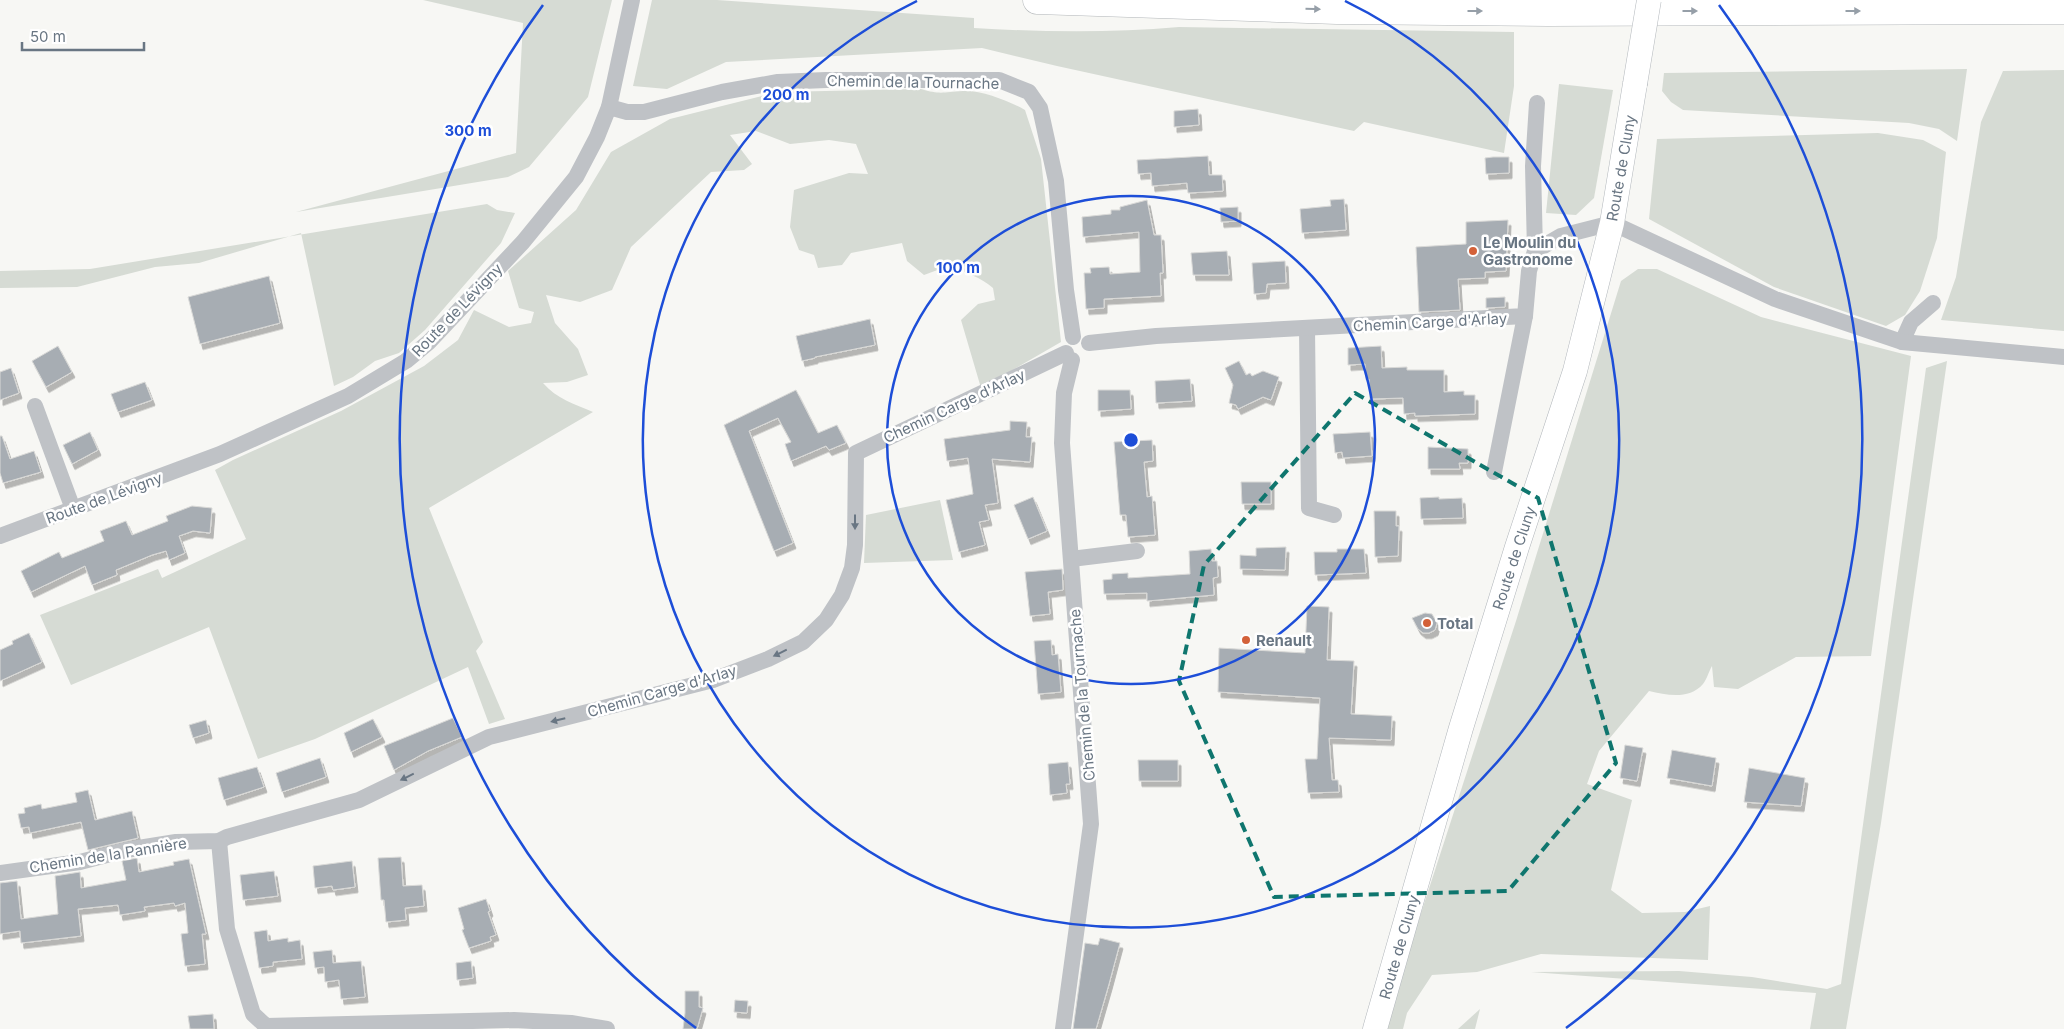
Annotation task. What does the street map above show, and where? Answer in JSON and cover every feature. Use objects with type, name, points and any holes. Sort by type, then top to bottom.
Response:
[{"type":"highway","points":[[1037,0],[1337,10],[1577,12],[2064,10]]},
{"type":"main road","name":"Route de Cluny","points":[[1375,1029],[1461,728],[1517,546],[1575,370],[1612,223],[1636,84],[1648,0]]},
{"type":"street","name":"Route de Lévigny","points":[[0,536],[203,461],[348,396],[406,361],[429,342],[523,242],[576,177],[597,137],[609,106],[632,0]]},
{"type":"street","name":"Chemin de la Tournache","points":[[609,106],[627,112],[644,112],[722,92],[778,82],[826,80],[999,80],[1029,92],[1040,108],[1056,181],[1066,290],[1074,337]]},
{"type":"street","name":"Chemin Carge d'Arlay","points":[[1089,344],[1156,336],[1525,316],[1529,270],[1535,251],[1533,166],[1537,103]]},
{"type":"street","points":[[1535,251],[1560,236],[1612,223],[1775,299],[1902,342],[2064,357]]},
{"type":"street","points":[[1902,342],[1911,322],[1933,303]]},
{"type":"street","points":[[1494,472],[1525,316]]},
{"type":"street","points":[[1307,328],[1309,508],[1334,515]]},
{"type":"street","points":[[1074,337],[1083,337],[1089,344],[1090,348],[1087,357],[1082,360],[1069,356],[1066,344],[1074,337]]},
{"type":"street","name":"Chemin de la Tournache","points":[[1063,1029],[1091,824],[1062,444],[1064,393],[1069,356]]},
{"type":"street","name":"Chemin Carge d'Arlay","points":[[219,841],[359,800],[489,737],[714,680],[768,659],[803,642],[826,620],[842,595],[852,568],[855,546],[856,453],[1069,356]]},
{"type":"street","points":[[35,406],[73,509]]},
{"type":"street","points":[[1071,559],[1137,551]]},
{"type":"street","points":[[219,841],[227,929],[253,1014],[265,1028],[514,1020],[607,1029]]},
{"type":"street","name":"Chemin de la Pannière","points":[[0,873],[80,862],[126,850],[176,842],[219,841]]},
{"type":"highlighted area","points":[[1355,393],[1538,498],[1616,763],[1508,891],[1274,897],[1179,681],[1204,565]]},
{"type":"shaded area","points":[[423,0],[612,0],[588,97],[529,167],[508,177],[296,212],[516,153],[523,23]]},
{"type":"shaded area","points":[[652,0],[717,0],[974,18],[974,28],[1025,30],[1102,31],[1179,27],[1514,32],[1514,86],[1504,153],[1364,122],[1354,131],[982,48],[726,62],[667,89],[633,86]]},
{"type":"shaded area","points":[[1967,69],[1957,141],[1939,129],[1909,123],[1683,110],[1671,102],[1662,91],[1664,73]]},
{"type":"shaded area","points":[[2064,70],[2064,331],[1941,320],[1956,277],[1981,122],[2003,71]]},
{"type":"shaded area","points":[[1559,84],[1613,90],[1594,198],[1576,215],[1546,213]]},
{"type":"shaded area","points":[[921,89],[938,93],[978,92],[1025,110],[1041,159],[1061,342],[981,388],[961,320],[978,304],[995,300],[993,288],[988,284],[951,265],[924,275],[907,261],[902,243],[851,253],[842,265],[818,268],[814,255],[799,250],[790,227],[794,190],[849,173],[868,174],[856,144],[829,140],[790,144],[756,131],[730,135],[752,164],[744,170],[711,172],[631,247],[612,290],[580,302],[546,295],[555,323],[578,349],[588,375],[567,382],[543,383],[560,397],[593,412],[429,508],[483,642],[476,651],[505,719],[489,724],[468,667],[315,739],[258,759],[209,627],[71,685],[40,615],[158,569],[162,578],[246,539],[215,470],[341,411],[424,366],[458,340],[474,310],[509,327],[531,323],[534,312],[519,308],[508,271],[576,210],[611,152],[670,119],[778,92]]},
{"type":"shaded area","points":[[1878,133],[1923,140],[1946,152],[1937,238],[1920,291],[1905,315],[1886,326],[1774,287],[1649,219],[1657,139]]},
{"type":"shaded area","points":[[487,204],[497,210],[515,213],[501,243],[425,330],[399,353],[375,361],[353,377],[334,386],[301,234]]},
{"type":"shaded area","points":[[290,236],[199,263],[155,267],[77,287],[0,288],[0,271],[90,269]]},
{"type":"shaded area","points":[[1638,269],[1657,269],[1761,317],[1911,356],[1871,656],[1796,657],[1738,689],[1714,687],[1712,666],[1703,684],[1691,692],[1670,695],[1649,691],[1599,751],[1587,784],[1632,800],[1611,890],[1642,913],[1685,912],[1710,906],[1708,960],[1541,954],[1477,972],[1432,975],[1407,1013],[1403,1029],[1387,1029],[1410,947],[1516,621],[1621,281]]},
{"type":"shaded area","points":[[1947,361],[1881,823],[1846,1029],[1810,1029],[1816,993],[1531,972],[1679,971],[1752,977],[1827,989],[1841,984],[1926,368]]},
{"type":"shaded area","points":[[940,500],[953,560],[864,563],[866,515]]},
{"type":"shaded area","points":[[1480,1009],[1475,1029],[1458,1029]]},
{"type":"building","points":[[1198,109],[1199,125],[1174,127],[1174,111]]},
{"type":"building","points":[[1208,156],[1209,175],[1222,175],[1223,191],[1188,193],[1187,183],[1152,186],[1151,173],[1138,174],[1137,160]]},
{"type":"building","points":[[1509,157],[1509,173],[1486,174],[1485,158]]},
{"type":"building","points":[[1344,199],[1346,230],[1302,233],[1300,209],[1331,206],[1330,200]]},
{"type":"building","points":[[1147,200],[1154,235],[1161,235],[1163,273],[1160,273],[1161,296],[1104,299],[1104,308],[1086,309],[1084,273],[1091,273],[1090,268],[1109,267],[1110,274],[1140,272],[1139,232],[1083,237],[1082,217],[1111,214],[1111,210],[1120,210],[1120,207]]},
{"type":"building","points":[[1238,207],[1238,221],[1221,222],[1220,208]]},
{"type":"building","points":[[1508,220],[1506,271],[1485,272],[1485,278],[1458,279],[1460,310],[1419,312],[1416,247],[1466,244],[1466,222]]},
{"type":"building","points":[[1227,251],[1229,275],[1193,275],[1191,253]]},
{"type":"building","points":[[1285,261],[1286,283],[1267,284],[1266,293],[1254,294],[1252,263]]},
{"type":"building","points":[[269,276],[280,323],[200,344],[188,297]]},
{"type":"building","points":[[1505,297],[1505,307],[1486,308],[1486,298]]},
{"type":"building","points":[[870,319],[875,345],[802,361],[796,336]]},
{"type":"building","points":[[58,346],[72,372],[46,387],[32,361]]},
{"type":"building","points":[[1381,346],[1382,368],[1407,367],[1407,370],[1444,370],[1444,392],[1464,391],[1464,395],[1475,395],[1475,414],[1415,416],[1415,413],[1404,414],[1403,398],[1370,399],[1369,379],[1366,380],[1365,364],[1348,365],[1348,348]]},
{"type":"building","points":[[1239,361],[1246,375],[1250,373],[1252,376],[1263,371],[1279,377],[1271,400],[1263,397],[1238,409],[1236,405],[1229,403],[1233,385],[1225,368]]},
{"type":"building","points":[[11,368],[19,393],[0,400],[0,372]]},
{"type":"building","points":[[1190,379],[1192,401],[1156,403],[1155,381]]},
{"type":"building","points":[[145,382],[152,400],[118,412],[111,394]]},
{"type":"building","points":[[796,390],[818,433],[837,425],[846,443],[829,450],[826,446],[791,461],[785,444],[791,442],[778,418],[749,431],[793,543],[774,551],[724,425]]},
{"type":"building","points":[[1098,390],[1130,390],[1131,409],[1098,411]]},
{"type":"building","points":[[1010,421],[1027,422],[1026,437],[1032,437],[1030,462],[992,459],[998,503],[985,505],[989,520],[979,522],[985,545],[959,552],[946,500],[973,494],[968,458],[947,461],[944,439],[1010,430]]},
{"type":"building","points":[[90,432],[98,450],[72,464],[63,445]]},
{"type":"building","points":[[1370,432],[1372,456],[1343,458],[1342,452],[1335,453],[1333,434]]},
{"type":"building","points":[[0,436],[2,436],[10,459],[34,451],[41,472],[3,483],[0,473]]},
{"type":"building","points":[[1152,440],[1153,461],[1144,462],[1147,497],[1152,496],[1155,535],[1128,537],[1126,515],[1120,515],[1114,442]]},
{"type":"building","points":[[1428,447],[1468,449],[1468,463],[1459,463],[1460,469],[1428,469]]},
{"type":"building","points":[[1241,482],[1271,482],[1271,504],[1242,504]]},
{"type":"building","points":[[1033,497],[1047,531],[1028,539],[1014,505]]},
{"type":"building","points":[[1439,497],[1439,499],[1462,498],[1463,518],[1421,519],[1420,498]]},
{"type":"building","points":[[192,506],[212,508],[210,533],[193,531],[179,536],[185,553],[169,560],[166,551],[152,555],[116,570],[117,575],[92,585],[85,566],[31,592],[21,571],[59,552],[62,558],[104,541],[100,531],[126,521],[132,535],[168,521],[166,516]]},
{"type":"building","points":[[1374,511],[1396,511],[1396,526],[1399,526],[1398,556],[1375,557]]},
{"type":"building","points":[[1286,547],[1285,570],[1240,569],[1240,555],[1256,556],[1256,548]]},
{"type":"building","points":[[1211,549],[1212,561],[1217,561],[1218,577],[1213,578],[1214,595],[1147,601],[1147,593],[1104,594],[1103,580],[1112,579],[1112,574],[1128,573],[1128,578],[1190,574],[1189,551]]},
{"type":"building","points":[[1337,549],[1364,549],[1366,573],[1315,575],[1314,552],[1337,552]]},
{"type":"building","points":[[1062,569],[1063,590],[1048,592],[1050,614],[1030,616],[1025,572]]},
{"type":"building","points":[[1307,606],[1329,607],[1327,660],[1354,661],[1351,714],[1392,716],[1391,740],[1329,738],[1332,780],[1338,780],[1339,792],[1308,793],[1305,759],[1317,759],[1320,698],[1218,692],[1219,648],[1305,653]]},
{"type":"building","points":[[1425,613],[1432,614],[1437,623],[1435,630],[1429,633],[1423,633],[1418,629],[1412,618]]},
{"type":"building","points":[[29,633],[42,662],[0,681],[0,650],[13,644],[12,641]]},
{"type":"building","points":[[1051,640],[1052,655],[1058,654],[1061,692],[1038,694],[1034,641]]},
{"type":"building","points":[[453,718],[462,737],[428,751],[394,770],[384,746]]},
{"type":"building","points":[[373,719],[382,737],[351,752],[344,733]]},
{"type":"building","points":[[206,720],[209,733],[193,738],[189,725]]},
{"type":"building","points":[[1625,745],[1643,748],[1637,781],[1620,778]]},
{"type":"building","points":[[1672,750],[1716,758],[1712,786],[1667,778]]},
{"type":"building","points":[[320,758],[326,777],[282,792],[276,773]]},
{"type":"building","points":[[1138,760],[1178,760],[1178,781],[1139,781]]},
{"type":"building","points":[[1068,762],[1070,784],[1066,784],[1067,793],[1050,795],[1048,764]]},
{"type":"building","points":[[257,767],[264,787],[224,800],[218,778]]},
{"type":"building","points":[[1749,768],[1805,778],[1801,806],[1744,802]]},
{"type":"building","points":[[88,790],[95,820],[132,811],[138,838],[88,850],[81,822],[30,833],[29,827],[21,828],[18,814],[25,813],[24,808],[41,804],[42,809],[77,802],[75,793]]},
{"type":"building","points":[[401,857],[403,886],[422,885],[424,906],[405,908],[406,920],[386,922],[384,900],[381,900],[378,858]]},
{"type":"building","points":[[137,858],[139,872],[174,865],[173,862],[189,859],[206,934],[202,934],[205,964],[185,966],[181,934],[188,933],[185,903],[175,906],[174,903],[144,907],[145,911],[120,915],[118,905],[78,909],[81,936],[21,943],[20,931],[0,934],[0,883],[17,881],[21,919],[58,914],[55,876],[80,872],[81,888],[126,880],[122,861]]},
{"type":"building","points":[[352,861],[355,887],[333,890],[332,886],[315,888],[313,866]]},
{"type":"building","points":[[274,871],[278,896],[243,900],[240,875]]},
{"type":"building","points":[[486,899],[490,911],[488,912],[496,935],[490,937],[491,941],[469,948],[462,930],[464,929],[458,908]]},
{"type":"building","points":[[267,930],[268,941],[288,938],[288,942],[300,940],[302,959],[273,962],[273,966],[259,968],[254,932]]},
{"type":"building","points":[[1100,938],[1120,943],[1096,1029],[1073,1029],[1085,943],[1098,945]]},
{"type":"building","points":[[332,950],[333,963],[361,961],[365,997],[341,999],[339,980],[325,982],[324,967],[315,968],[313,952]]},
{"type":"building","points":[[471,961],[473,978],[457,980],[456,963]]},
{"type":"building","points":[[685,991],[699,991],[699,1007],[703,1008],[697,1029],[683,1029]]},
{"type":"building","points":[[735,1000],[748,1001],[747,1013],[734,1012]]},
{"type":"building","points":[[213,1014],[214,1029],[190,1029],[188,1016]]},
{"type":"place","name":"Le Moulin du Gastronome","points":[[1473,251]]},
{"type":"place","name":"Total","points":[[1427,623]]},
{"type":"place","name":"Renault","points":[[1246,640]]}]
